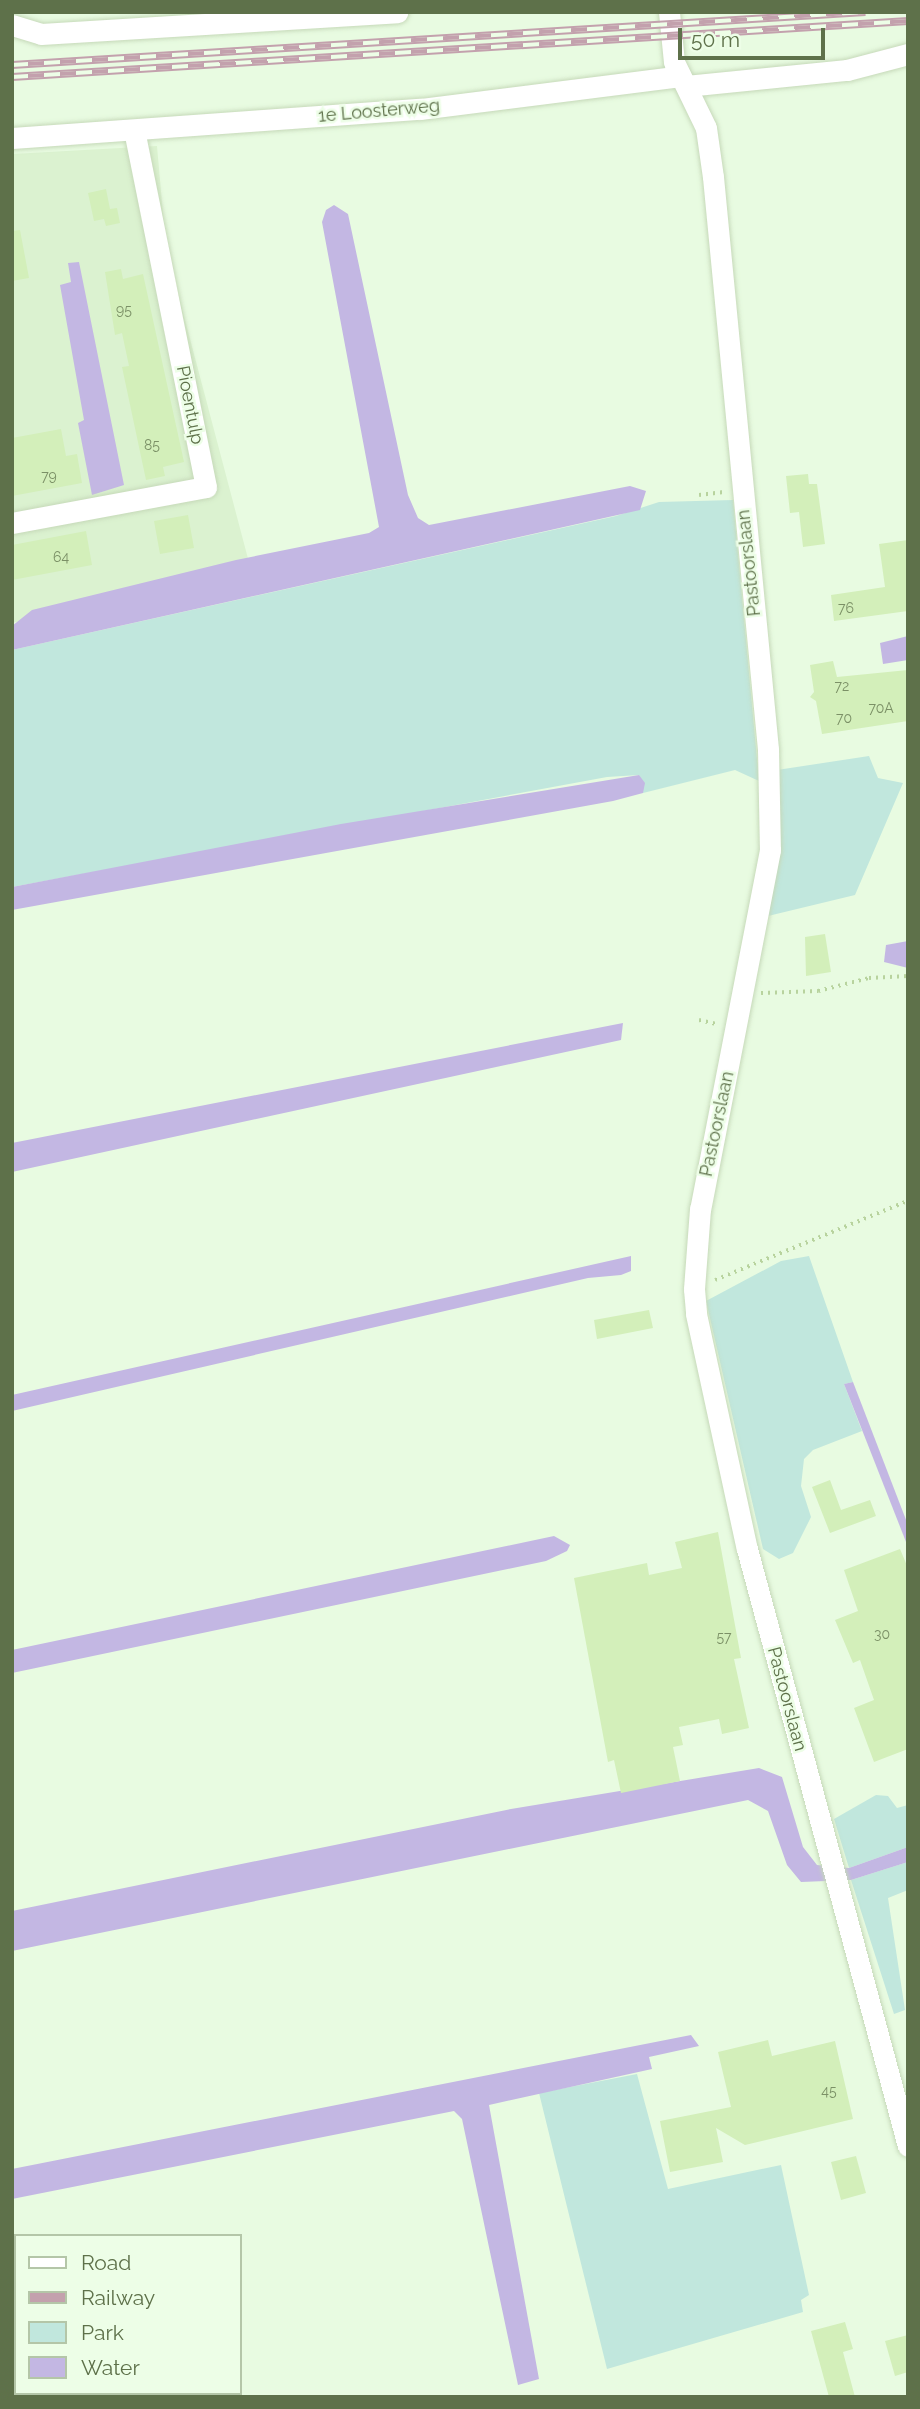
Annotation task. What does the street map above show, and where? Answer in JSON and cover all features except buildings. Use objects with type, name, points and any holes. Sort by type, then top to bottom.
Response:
[{"type":"street","points":[[12,25],[41,34],[397,12]]},
{"type":"street","points":[[669,12],[674,62],[683,81],[847,70],[908,54]]},
{"type":"street","name":"1e Loosterweg","points":[[12,138],[421,109],[683,81]]},
{"type":"street","name":"Pastoorslaan","points":[[683,81],[698,107],[708,140],[768,750],[770,850],[700,1209],[694,1289],[747,1549],[908,2146]]},
{"type":"street","name":"Pioentulp","points":[[12,523],[206,487],[134,131]]},
{"type":"path","points":[[699,495],[742,490]]},
{"type":"path","points":[[744,992],[818,991],[869,978],[908,976]]},
{"type":"path","points":[[694,1289],[908,1201]]},
{"type":"shaded area","points":[[157,146],[166,248],[251,570],[12,623],[12,154]]},
{"type":"green space","points":[[733,500],[759,781],[735,770],[643,793],[639,775],[607,777],[12,887],[12,650],[616,516],[659,502]]},
{"type":"green space","points":[[869,756],[878,778],[903,783],[855,895],[768,916],[778,855],[777,770]]},
{"type":"green space","points":[[809,1256],[853,1382],[844,1384],[862,1431],[813,1450],[804,1459],[801,1486],[811,1517],[793,1553],[779,1559],[763,1549],[706,1301],[781,1261]]},
{"type":"green space","points":[[876,1795],[888,1796],[897,1808],[908,1805],[908,1847],[849,1868],[834,1819]]},
{"type":"green space","points":[[908,1862],[908,1890],[888,1898],[905,2010],[894,2014],[851,1880]]},
{"type":"green space","points":[[637,2074],[668,2189],[781,2165],[809,2295],[801,2300],[803,2312],[607,2369],[539,2093]]},
{"type":"water","points":[[334,205],[348,214],[408,495],[418,518],[429,525],[630,486],[646,491],[640,510],[12,650],[12,626],[32,610],[236,560],[369,533],[379,527],[322,222],[326,210]]},
{"type":"water","points":[[79,262],[124,485],[92,495],[78,423],[84,420],[60,285],[71,282],[68,263]]},
{"type":"water","points":[[908,636],[908,660],[883,664],[880,643]]},
{"type":"water","points":[[639,775],[645,783],[643,793],[613,801],[12,910],[12,887],[341,824]]},
{"type":"water","points":[[908,941],[908,968],[884,962],[886,945]]},
{"type":"water","points":[[623,1023],[621,1040],[12,1172],[12,1143]]},
{"type":"water","points":[[631,1256],[631,1271],[621,1275],[588,1278],[12,1411],[12,1395]]},
{"type":"water","points":[[853,1382],[908,1525],[908,1547],[844,1384]]},
{"type":"water","points":[[554,1536],[570,1545],[567,1551],[546,1561],[12,1673],[12,1650]]},
{"type":"water","points":[[759,1768],[782,1777],[803,1847],[817,1865],[849,1868],[908,1847],[908,1862],[851,1880],[801,1882],[787,1865],[768,1811],[748,1800],[12,1951],[12,1911],[511,1809]]},
{"type":"water","points":[[691,2035],[699,2046],[649,2057],[652,2069],[489,2105],[539,2379],[518,2385],[462,2119],[454,2111],[12,2199],[12,2169]]},
{"type":"railway","points":[[12,65],[865,12]]},
{"type":"railway","points":[[12,77],[908,21]]}]
